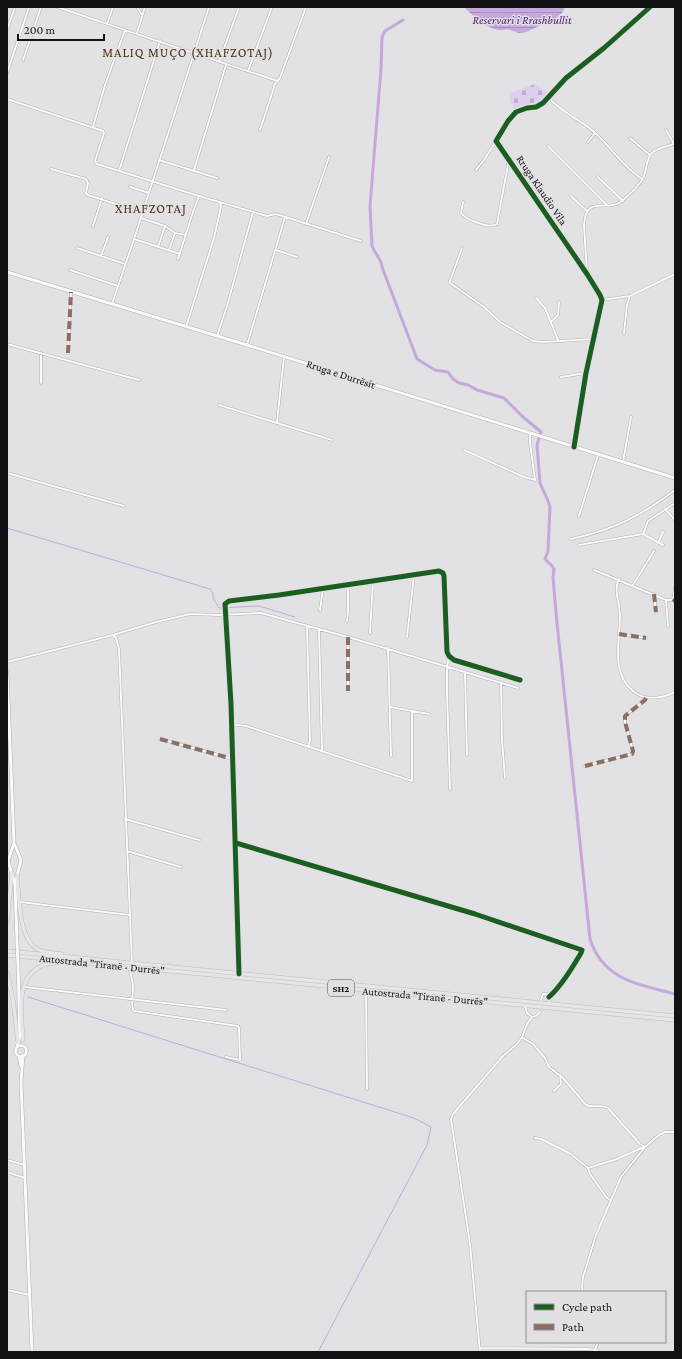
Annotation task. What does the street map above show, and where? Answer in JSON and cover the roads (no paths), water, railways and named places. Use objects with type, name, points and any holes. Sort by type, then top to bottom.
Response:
[{"type":"highway","points":[[7,922],[12,873]]},
{"type":"highway","points":[[17,875],[24,931],[28,940],[34,946],[46,952],[92,960]]},
{"type":"highway","name":"Autostrada \"Tiranë - Durrës\"","points":[[7,951],[366,990],[675,1020]]},
{"type":"highway","name":"Autostrada \"Tiranë - Durrës\"","points":[[7,955],[239,974],[675,1016]]},
{"type":"highway","points":[[23,1040],[22,997],[24,986],[33,972],[41,966],[80,962]]},
{"type":"highway","points":[[7,973],[13,1000],[18,1042]]},
{"type":"street","points":[[7,30],[15,7]]},
{"type":"street","points":[[7,73],[29,7]]},
{"type":"street","points":[[23,60],[41,7]]},
{"type":"street","points":[[57,7],[137,33],[193,54],[278,81]]},
{"type":"street","points":[[107,24],[113,7]]},
{"type":"street","points":[[137,7],[142,15]]},
{"type":"street","points":[[137,33],[144,7]]},
{"type":"street","points":[[112,304],[143,213],[209,7]]},
{"type":"street","points":[[219,62],[239,7]]},
{"type":"street","points":[[248,71],[272,7]]},
{"type":"street","points":[[260,130],[275,84],[280,78],[306,7]]},
{"type":"street","points":[[476,170],[484,160],[508,121],[516,112],[540,105],[566,78],[604,48],[650,7]]},
{"type":"street","points":[[93,127],[107,79],[124,30]]},
{"type":"street","points":[[119,171],[160,41]]},
{"type":"street","points":[[194,170],[226,65]]},
{"type":"street","points":[[548,98],[559,108],[587,127],[632,172],[642,179]]},
{"type":"street","points":[[7,99],[102,130],[104,133],[96,163],[152,182],[253,212],[267,216],[276,214],[361,241]]},
{"type":"street","points":[[587,274],[584,218],[587,211],[592,207],[618,204],[623,201],[642,179],[650,156],[657,150],[675,144],[666,130]]},
{"type":"street","points":[[588,142],[595,134]]},
{"type":"street","points":[[630,138],[650,156]]},
{"type":"street","name":"Rruga Klaudio Vila","points":[[496,141],[587,274],[602,300]]},
{"type":"street","points":[[548,146],[607,205]]},
{"type":"street","points":[[306,224],[329,157]]},
{"type":"street","points":[[463,202],[460,213],[466,218],[490,226],[495,226],[497,224],[509,159]]},
{"type":"street","points":[[159,160],[217,178]]},
{"type":"street","points":[[51,168],[86,179],[88,182],[86,191],[87,194],[143,213]]},
{"type":"street","points":[[598,177],[623,201]]},
{"type":"street","points":[[130,187],[149,193]]},
{"type":"street","points":[[178,259],[199,196]]},
{"type":"street","points":[[571,196],[587,211]]},
{"type":"street","points":[[93,226],[102,198]]},
{"type":"street","points":[[186,327],[214,238],[221,207],[220,202]]},
{"type":"street","points":[[217,336],[227,306],[253,212]]},
{"type":"street","points":[[248,345],[285,217]]},
{"type":"street","points":[[141,218],[165,226],[175,233],[186,235]]},
{"type":"street","points":[[158,247],[165,226]]},
{"type":"street","points":[[169,250],[175,233]]},
{"type":"street","points":[[102,256],[108,237]]},
{"type":"street","points":[[134,239],[180,254]]},
{"type":"street","points":[[77,248],[125,264]]},
{"type":"street","points":[[462,248],[450,283],[484,307],[500,322],[533,341],[544,342],[593,339]]},
{"type":"street","points":[[276,250],[297,257]]},
{"type":"street","points":[[70,270],[118,286]]},
{"type":"street","name":"Rruga e Durrësit","points":[[7,272],[284,356],[675,478]]},
{"type":"street","points":[[574,447],[586,373],[602,300],[630,296],[675,274]]},
{"type":"street","points":[[68,353],[72,292]]},
{"type":"street","points":[[624,333],[627,304],[630,296]]},
{"type":"street","points":[[536,298],[545,308],[558,340]]},
{"type":"street","points":[[551,322],[558,315],[559,302]]},
{"type":"street","points":[[7,344],[139,380]]},
{"type":"street","points":[[40,383],[41,353]]},
{"type":"street","points":[[277,422],[284,356]]},
{"type":"street","points":[[561,377],[586,373]]},
{"type":"street","points":[[219,405],[332,440]]},
{"type":"street","points":[[623,462],[631,417]]},
{"type":"street","points":[[464,450],[524,477],[535,480],[530,434]]},
{"type":"street","points":[[579,516],[598,455]]},
{"type":"street","points":[[7,472],[124,506]]},
{"type":"street","points":[[571,539],[591,535],[630,520],[642,514],[675,490]]},
{"type":"street","points":[[642,534],[648,521],[675,503]]},
{"type":"street","points":[[665,509],[675,520]]},
{"type":"street","points":[[658,543],[663,532]]},
{"type":"street","points":[[579,545],[642,534],[663,545]]},
{"type":"street","points":[[633,585],[654,551]]},
{"type":"street","points":[[594,570],[619,579],[666,600],[673,599]]},
{"type":"street","points":[[239,974],[232,724],[226,603],[229,601],[440,571],[444,576],[447,652],[449,656],[454,660],[520,680]]},
{"type":"street","points":[[408,637],[414,575]]},
{"type":"street","points":[[619,579],[617,586],[620,615],[618,634],[618,660],[620,674],[629,688],[646,698],[664,696],[675,692]]},
{"type":"street","points":[[370,633],[373,581]]},
{"type":"street","points":[[347,621],[348,585]]},
{"type":"street","points":[[320,610],[323,588]]},
{"type":"street","points":[[673,599],[675,588]]},
{"type":"street","points":[[654,594],[656,612]]},
{"type":"street","points":[[666,600],[668,626]]},
{"type":"street","points":[[7,662],[190,614],[226,615],[262,613],[388,648],[518,688]]},
{"type":"street","points":[[307,626],[310,741],[308,747]]},
{"type":"street","points":[[319,629],[322,751]]},
{"type":"street","points":[[618,634],[646,638]]},
{"type":"street","points":[[113,635],[116,638],[119,649],[130,915],[133,999],[132,1010],[136,1012],[238,1026],[240,1060],[226,1056]]},
{"type":"street","points":[[348,637],[348,691]]},
{"type":"street","points":[[388,648],[391,756]]},
{"type":"street","points":[[449,656],[447,666],[450,789]]},
{"type":"street","points":[[7,672],[14,843],[21,863],[18,867],[15,884]]},
{"type":"street","points":[[466,672],[467,755]]},
{"type":"street","points":[[501,684],[505,778]]},
{"type":"street","points":[[585,766],[632,754],[633,751],[625,722],[625,716],[646,698]]},
{"type":"street","points":[[390,707],[429,714]]},
{"type":"street","points":[[232,724],[240,724],[412,781],[412,711]]},
{"type":"street","points":[[160,739],[233,759]]},
{"type":"street","points":[[125,819],[199,840]]},
{"type":"street","points":[[14,843],[8,861],[15,884],[18,964],[20,1036],[15,1052],[19,1056],[22,1068]]},
{"type":"street","points":[[236,843],[407,893],[538,934],[582,950],[571,969],[549,997],[549,1004]]},
{"type":"street","points":[[127,851],[181,867]]},
{"type":"street","points":[[10,856],[18,856]]},
{"type":"street","points":[[10,866],[14,868],[18,867]]},
{"type":"street","points":[[20,902],[130,915]]},
{"type":"street","points":[[24,986],[226,1010]]},
{"type":"street","points":[[366,990],[367,1089]]},
{"type":"street","points":[[541,1000],[542,996],[545,994],[549,997]]},
{"type":"street","points":[[525,1006],[527,1013],[532,1017]]},
{"type":"street","points":[[480,1352],[470,1244],[450,1124],[451,1119],[503,1056],[517,1044],[532,1017],[536,1016],[540,1012]]},
{"type":"street","points":[[20,1036],[23,1040],[26,1053],[24,1055],[21,1082],[32,1352]]},
{"type":"street","points":[[522,1037],[533,1044],[545,1058],[549,1067],[560,1076],[586,1105],[591,1107],[604,1106],[608,1108],[640,1144],[645,1147]]},
{"type":"street","points":[[17,1047],[21,1045],[25,1048]]},
{"type":"street","points":[[19,1056],[24,1055]]},
{"type":"street","points":[[554,1091],[560,1086],[560,1076]]},
{"type":"street","points":[[584,1291],[582,1287],[583,1277],[596,1235],[621,1177],[645,1147],[659,1135],[665,1132],[675,1132]]},
{"type":"street","points":[[536,1138],[571,1154],[588,1168],[590,1174],[602,1192],[610,1200]]},
{"type":"street","points":[[588,1168],[617,1160],[645,1147]]},
{"type":"street","points":[[7,1160],[25,1165]]},
{"type":"street","points":[[7,1172],[25,1178]]},
{"type":"street","points":[[7,1290],[30,1295]]},
{"type":"street","points":[[480,1348],[596,1351]]},
{"type":"water","name":"Reservari i Rrashbullit","points":[[464,7],[565,7],[562,13],[555,19],[526,32],[519,33],[507,29],[502,30],[490,27],[484,24]]},
{"type":"waterway","points":[[403,20],[385,31],[382,37],[381,69],[370,206],[372,246],[381,262],[417,359],[435,370],[448,372],[453,379],[459,383],[504,398],[541,432],[537,445],[540,483],[550,507],[548,551],[545,559],[554,569],[553,578],[557,623],[590,939],[596,953],[613,972],[635,983],[675,994]]},
{"type":"waterway","points":[[7,528],[210,589],[219,608],[259,606],[295,617]]},
{"type":"waterway","points":[[28,997],[414,1118],[431,1127],[427,1145],[318,1352]]},
{"type":"district","name":"MALIQ MUÇO (XHAFZOTAJ)","points":[[188,52]]},
{"type":"district","name":"XHAFZOTAJ","points":[[151,208]]}]
